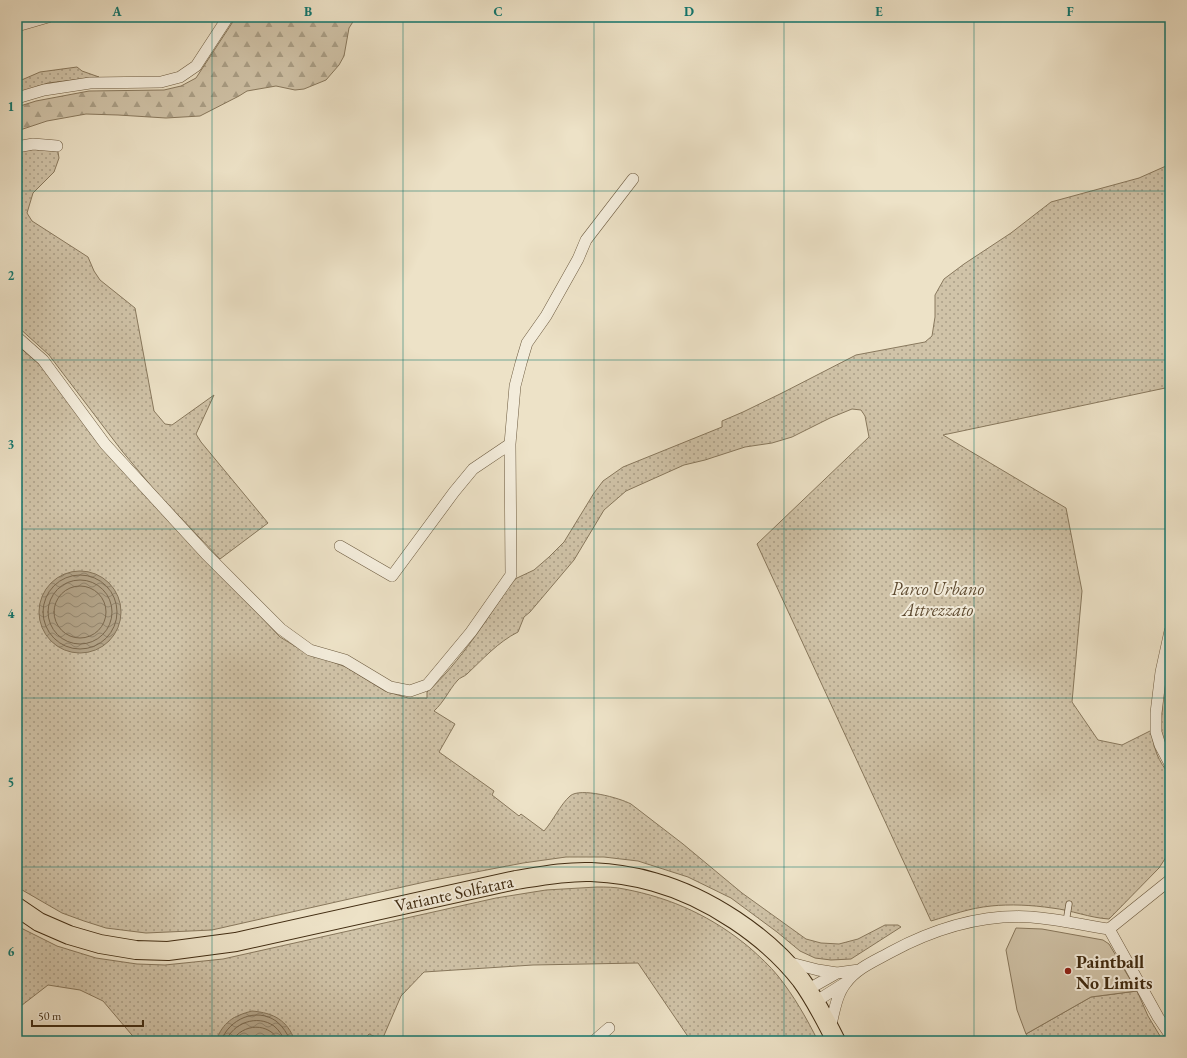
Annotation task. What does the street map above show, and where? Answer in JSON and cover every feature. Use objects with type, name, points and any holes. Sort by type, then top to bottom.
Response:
[{"type":"main road","name":"Variante Solfatara","points":[[17,907],[39,922],[69,935],[100,944],[136,950],[168,951],[236,942],[516,880],[557,874],[590,872],[625,876],[655,882],[688,894],[724,913],[761,940],[784,961],[802,981],[833,1035]]},
{"type":"street","points":[[17,26],[48,17]]},
{"type":"street","points":[[17,98],[44,90],[90,83],[161,82],[180,77],[196,66],[228,17]]},
{"type":"street","points":[[17,147],[33,144],[57,146]]},
{"type":"street","points":[[17,337],[43,360],[105,444],[206,554],[281,629],[310,650],[345,660],[390,687],[410,691],[427,685],[471,632],[511,575],[510,444],[515,386],[527,343],[546,316],[578,259],[586,240],[633,179]]},
{"type":"street","points":[[340,546],[392,576],[450,498],[473,470],[510,444]]},
{"type":"street","points":[[1170,632],[1161,672],[1156,714],[1156,732],[1160,745],[1170,764]]},
{"type":"street","points":[[833,1035],[837,999],[845,984],[859,970],[913,940],[955,925],[991,918],[1031,917],[1109,929],[1166,883],[1170,874]]},
{"type":"street","points":[[1109,929],[1158,1018],[1170,1035]]},
{"type":"street","points":[[784,961],[818,970],[837,973],[859,970]]},
{"type":"street","points":[[811,996],[837,973]]},
{"type":"street","points":[[811,996],[845,984]]},
{"type":"street","points":[[594,1041],[610,1028]]},
{"type":"lane","points":[[1065,922],[1069,904]]},
{"type":"green space","points":[[236,17],[356,17],[349,28],[344,56],[339,65],[326,80],[304,89],[295,90],[276,86],[247,91],[200,116],[166,118],[86,114],[47,121],[17,131],[17,107],[36,101],[89,91],[164,90],[181,86],[196,78]]},
{"type":"green space","points":[[77,67],[82,71],[99,77],[48,83],[17,94],[17,82],[40,72]]},
{"type":"green space","points":[[45,149],[58,152],[59,158],[54,172],[33,193],[27,213],[32,221],[88,257],[100,280],[135,308],[154,411],[165,424],[172,425],[214,395],[196,434],[268,523],[220,559],[157,493],[122,451],[49,355],[17,326],[17,152]]},
{"type":"green space","name":"Parco Urbano Attrezzato","points":[[1170,161],[1170,387],[943,435],[1066,508],[1082,591],[1072,702],[1098,740],[1122,745],[1152,730],[1157,754],[1162,765],[1170,775],[1170,851],[1159,868],[1109,919],[1044,907],[1006,905],[976,908],[931,921],[757,544],[869,437],[865,416],[861,410],[852,409],[792,437],[772,443],[745,447],[684,465],[626,491],[604,510],[574,560],[530,612],[524,617],[518,632],[497,646],[467,674],[458,680],[441,704],[434,711],[455,724],[439,752],[494,791],[492,795],[519,816],[521,814],[544,831],[570,796],[582,793],[591,793],[610,796],[631,804],[683,844],[742,893],[806,939],[821,943],[839,944],[858,939],[885,925],[898,925],[901,927],[851,959],[831,960],[815,958],[800,951],[731,898],[688,877],[638,861],[604,857],[566,857],[523,863],[429,881],[212,930],[146,933],[106,928],[62,913],[17,887],[17,345],[38,363],[183,535],[280,637],[303,651],[346,667],[385,691],[408,698],[427,698],[427,692],[462,654],[513,581],[534,570],[564,542],[603,481],[623,467],[722,427],[722,421],[782,393],[856,355],[925,342],[932,336],[935,317],[935,295],[944,279],[964,264],[1011,233],[1051,202],[1139,178],[1166,166]]},
{"type":"green space","points":[[1163,684],[1170,685],[1170,751],[1161,735]]},
{"type":"green space","points":[[614,887],[624,889],[675,903],[707,918],[736,937],[761,958],[778,976],[800,1008],[818,1041],[691,1041],[638,963],[533,965],[424,972],[401,996],[382,1040],[369,1034],[363,1041],[137,1041],[103,1001],[80,990],[48,985],[17,1009],[17,926],[57,946],[96,958],[137,964],[165,965],[223,959],[496,898],[546,890]]},
{"type":"green space","name":"Paintball No Limits","points":[[1016,928],[1042,929],[1103,940],[1109,944],[1137,991],[1091,997],[1026,1034],[1017,1010],[1006,950]]},
{"type":"green space","points":[[1137,991],[1148,1016],[1163,1041],[1031,1041],[1026,1034],[1091,997]]},
{"type":"water","points":[[80,571],[96,574],[109,583],[118,596],[121,612],[118,628],[109,641],[96,650],[80,653],[64,650],[51,641],[42,628],[39,612],[42,596],[51,583],[64,574]]},
{"type":"water","points":[[252,1011],[267,1014],[279,1019],[288,1028],[295,1041],[216,1041],[225,1024],[239,1015]]},
{"type":"place","name":"Paintball No Limits","points":[[1068,971]]}]
